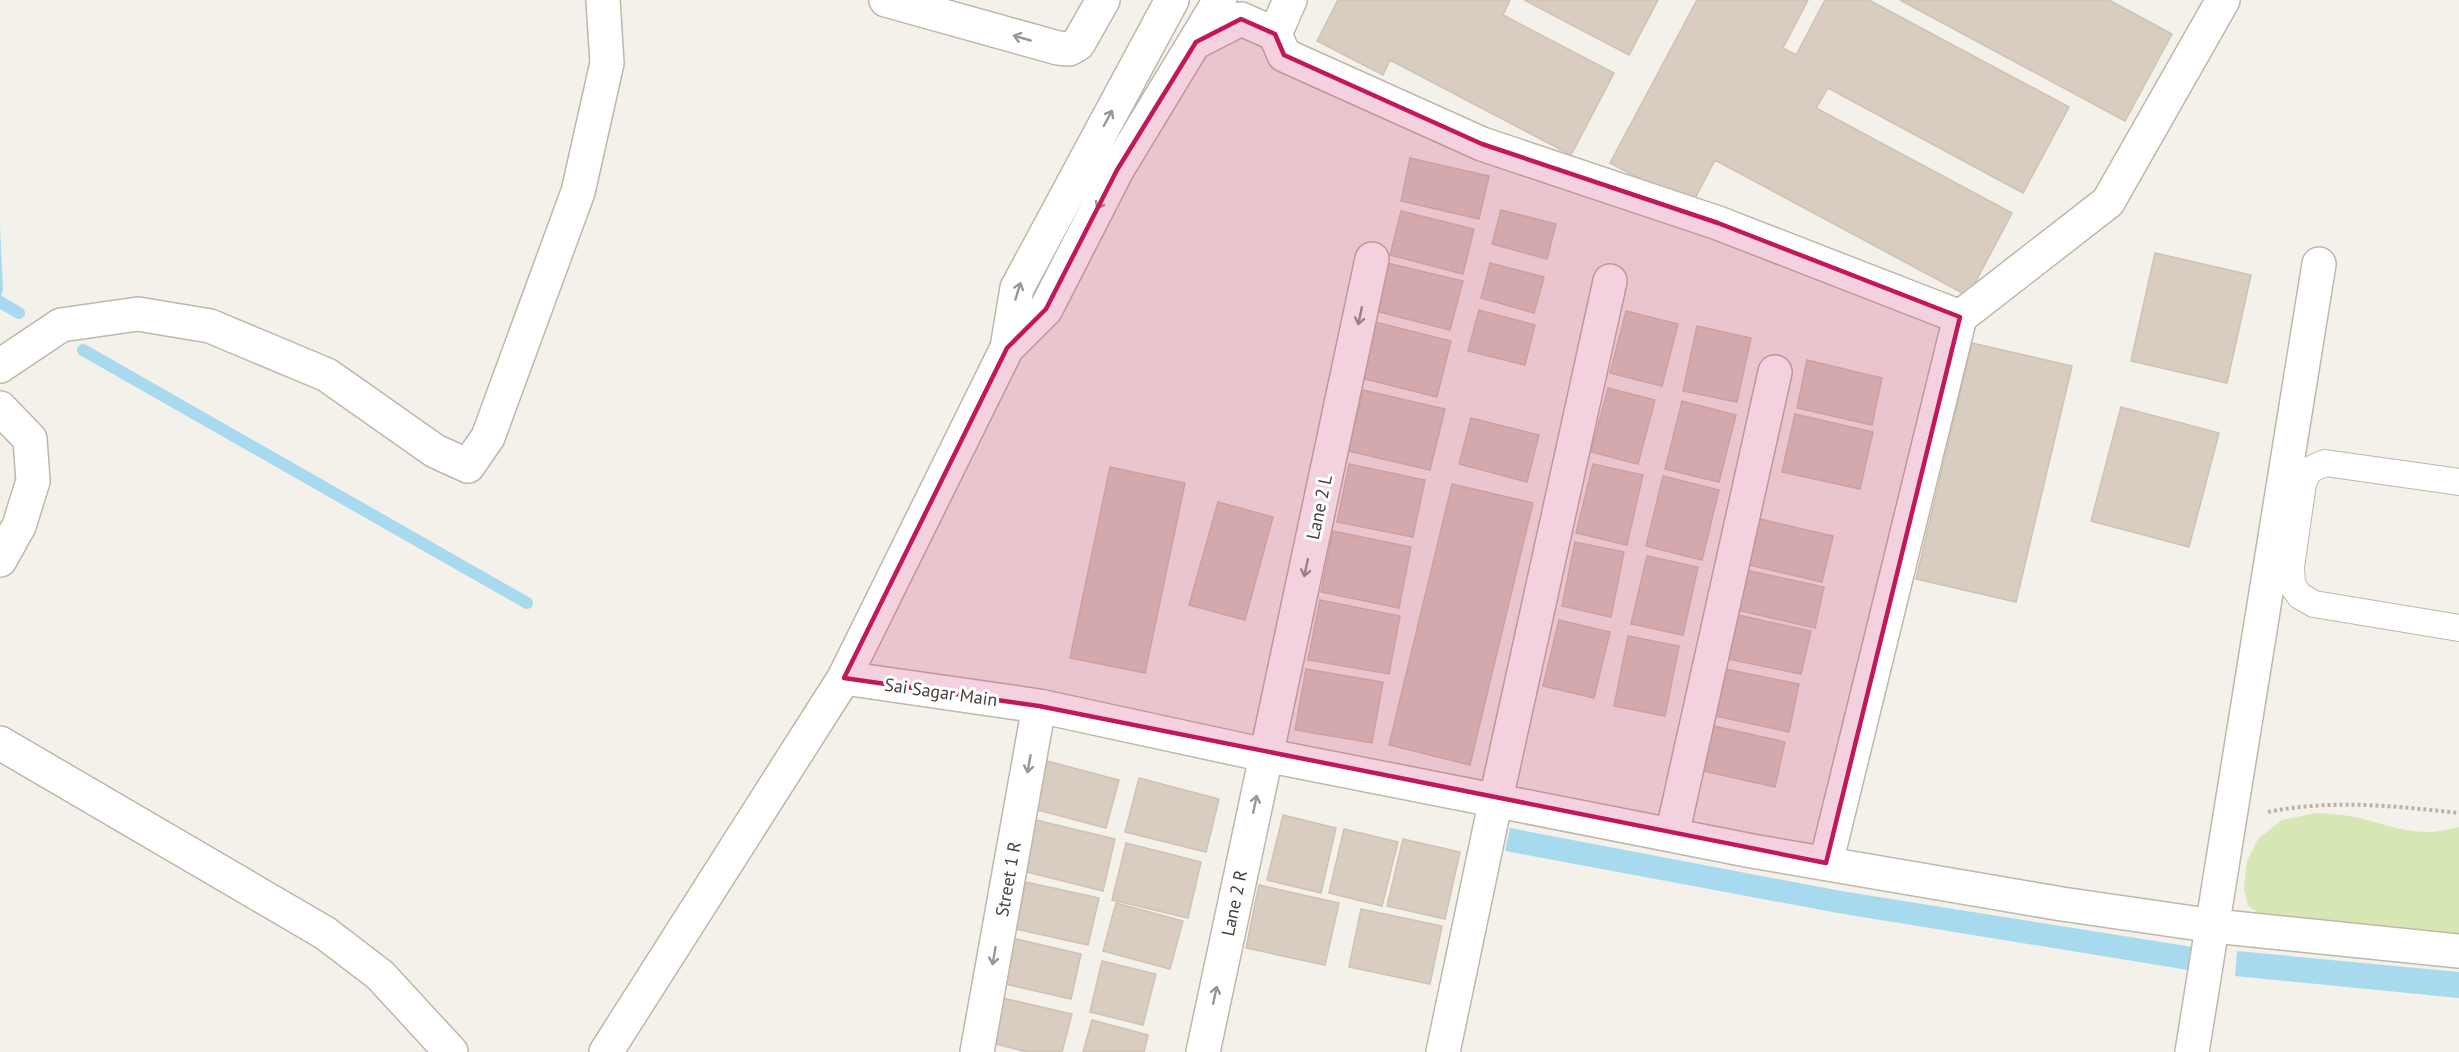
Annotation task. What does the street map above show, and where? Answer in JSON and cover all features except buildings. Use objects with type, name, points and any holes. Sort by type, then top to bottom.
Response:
[{"type":"street","points":[[0,366],[61,325],[138,314],[210,327],[327,375],[435,451],[468,466],[488,437],[578,192],[607,63],[603,0]]},
{"type":"street","points":[[886,0],[1058,48],[1069,49],[1078,44],[1102,0]]},
{"type":"street","points":[[606,1052],[844,678],[1007,348],[1017,288],[1172,0]]},
{"type":"street","points":[[1007,348],[1046,309],[1117,170],[1220,0]]},
{"type":"street","points":[[1275,34],[1290,0]]},
{"type":"street","points":[[1826,864],[1960,317],[2108,202],[2223,0]]},
{"type":"street","points":[[1196,42],[1241,19],[1275,34],[1284,55],[1482,144],[1718,224],[1960,317]]},
{"type":"street","points":[[1088,155],[1117,170]]},
{"type":"street","name":"Lane 2 L","points":[[1265,755],[1372,259]]},
{"type":"street","points":[[2192,1052],[2230,830],[2319,264]]},
{"type":"street","points":[[1443,1052],[1610,281]]},
{"type":"street","points":[[1672,835],[1775,372]]},
{"type":"street","points":[[0,408],[30,439],[33,481],[19,526],[0,560]]},
{"type":"street","name":"Sai Sagar Main","points":[[844,678],[1039,706],[1265,755],[1826,864],[2123,914],[2214,926],[2459,951]]},
{"type":"street","name":"Street 1 R","points":[[977,1052],[1039,706]]},
{"type":"street","points":[[0,743],[325,933],[380,975],[451,1052]]},
{"type":"street","name":"Lane 2 R","points":[[1203,1052],[1265,755]]},
{"type":"lane","points":[[2459,482],[2325,463],[2309,470],[2303,483],[2291,567],[2292,585],[2300,596],[2314,604],[2459,628]]},
{"type":"path","points":[[2230,830],[2262,813],[2300,806],[2349,804],[2459,813]]},
{"type":"highlighted area","points":[[1241,19],[1275,34],[1284,55],[1482,144],[1718,223],[1960,317],[1826,863],[1039,706],[844,678],[1007,348],[1046,309],[1117,170],[1196,42]]},
{"type":"green space","points":[[2316,813],[2349,816],[2416,831],[2443,831],[2459,827],[2459,937],[2262,915],[2248,906],[2244,888],[2247,861],[2258,839],[2282,820]]},
{"type":"water","points":[[0,226],[3,290],[0,300]]},
{"type":"water","points":[[1510,828],[1841,891],[2193,947],[2188,970],[1838,913],[1505,851]]},
{"type":"water","points":[[2237,951],[2459,972],[2459,998],[2235,976]]},
{"type":"waterway","points":[[0,302],[19,313]]},
{"type":"waterway","points":[[83,350],[527,603]]}]
